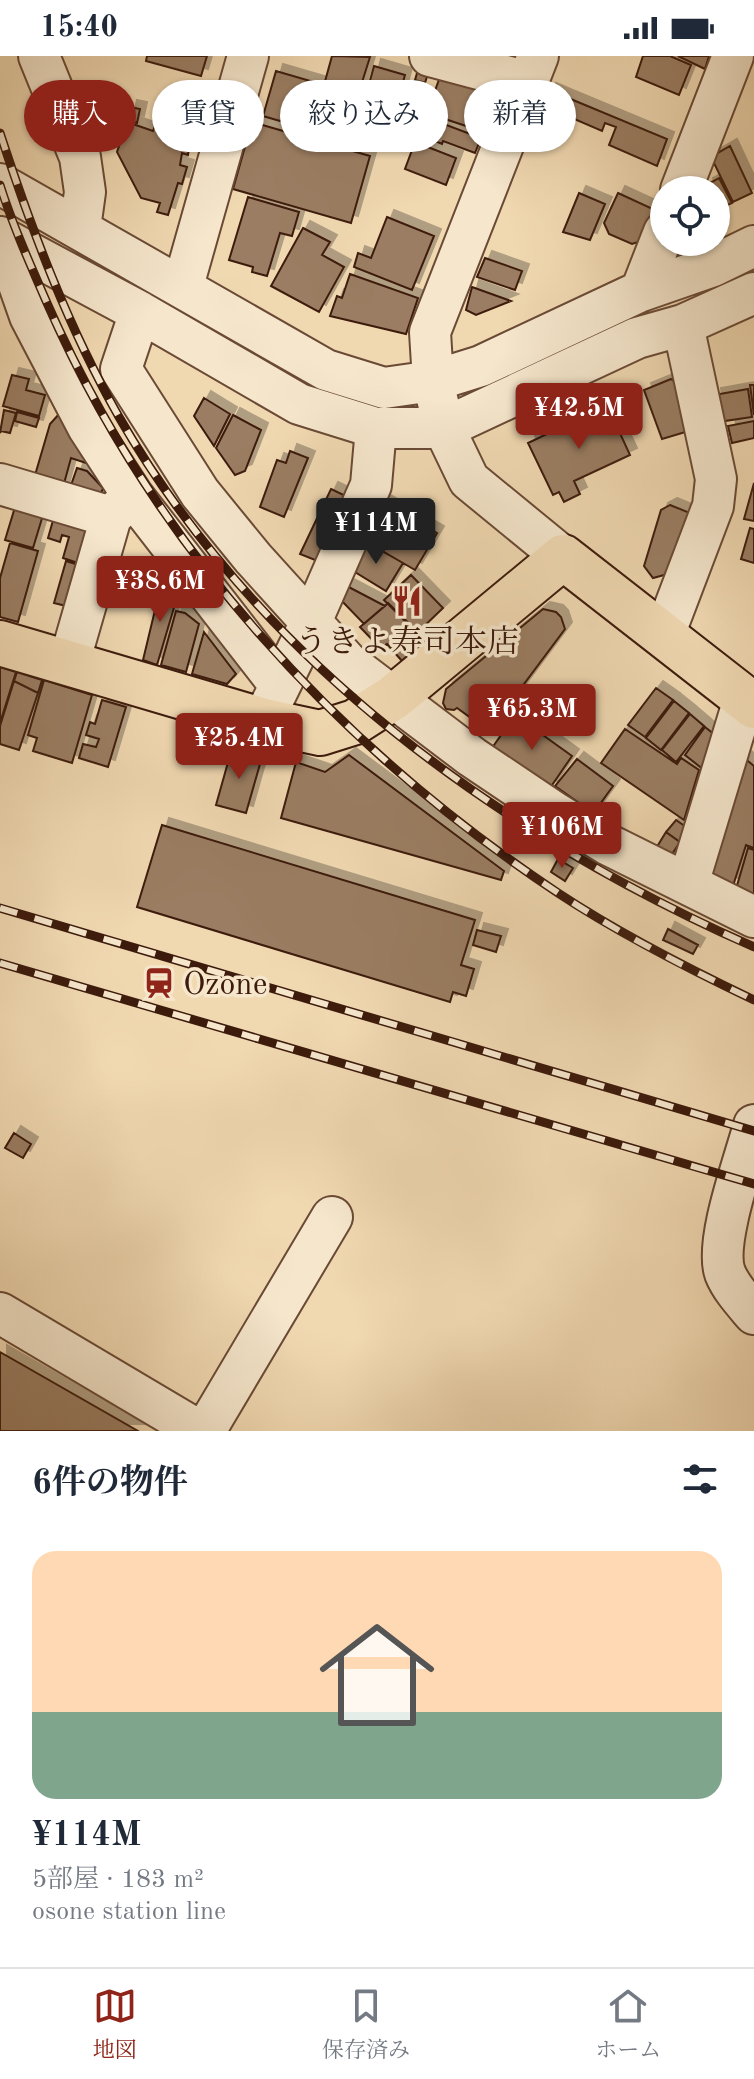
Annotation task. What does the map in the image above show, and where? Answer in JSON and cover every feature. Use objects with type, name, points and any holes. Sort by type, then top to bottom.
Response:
[{"type":"main road","points":[[0,643],[69,663],[272,702],[320,733],[355,722],[394,697],[563,557],[749,702]]},
{"type":"street","points":[[39,56],[80,157],[85,192],[80,228]]},
{"type":"street","points":[[183,286],[248,56]]},
{"type":"street","points":[[430,56],[533,69],[430,332],[433,381],[444,428],[469,480],[563,557]]},
{"type":"street","points":[[686,176],[733,56]]},
{"type":"street","points":[[0,184],[326,370],[384,388],[433,381],[481,366],[641,291],[713,266],[754,246]]},
{"type":"street","points":[[1,238],[140,312],[299,404],[376,428],[444,428],[637,338],[683,325],[754,293]]},
{"type":"street","points":[[1,238],[30,316],[88,427],[122,506],[272,702],[371,485],[376,428]]},
{"type":"street","points":[[641,291],[655,256]]},
{"type":"street","points":[[140,312],[121,369],[200,493],[253,558],[348,663],[472,757],[554,812],[607,844],[754,917]]},
{"type":"street","points":[[664,635],[713,506],[716,479],[683,325]]},
{"type":"street","points":[[0,484],[122,506]]},
{"type":"street","points":[[69,663],[122,506]]},
{"type":"street","points":[[688,884],[749,702]]},
{"type":"street","points":[[754,1125],[722,1243],[724,1271],[754,1314]]},
{"type":"street","points":[[0,1313],[202,1431],[332,1217]]},
{"type":"building","points":[[147,56],[207,56],[201,76],[146,61]]},
{"type":"building","points":[[332,56],[370,57],[363,80],[325,80]]},
{"type":"building","points":[[643,56],[670,56],[691,65],[679,95],[636,77]]},
{"type":"building","points":[[678,56],[709,56],[705,69]]},
{"type":"building","points":[[374,66],[405,75],[404,80],[370,80]]},
{"type":"building","points":[[419,66],[429,70],[426,80],[415,80]]},
{"type":"building","points":[[276,71],[307,80],[280,80],[280,121],[264,116]]},
{"type":"building","points":[[441,74],[464,82],[464,125],[448,120],[448,80],[439,80]]},
{"type":"building","points":[[576,101],[667,139],[657,166],[609,145],[616,127],[605,123],[602,131],[576,120]]},
{"type":"building","points":[[136,125],[152,131],[152,152],[188,152],[188,155],[182,153],[180,165],[187,167],[182,184],[178,183],[168,215],[157,212],[160,203],[141,198],[117,152],[136,152]]},
{"type":"building","points":[[264,125],[280,130],[280,152],[356,152],[370,156],[351,223],[233,189],[243,152],[264,152]]},
{"type":"building","points":[[448,126],[464,132],[464,149],[448,143]]},
{"type":"building","points":[[730,146],[752,193],[733,202],[730,176],[720,176],[711,157]]},
{"type":"building","points":[[411,152],[441,152],[456,158],[446,185],[405,169]]},
{"type":"building","points":[[579,193],[605,204],[590,240],[563,232]]},
{"type":"building","points":[[618,193],[650,208],[650,224],[644,240],[632,244],[609,234],[604,223]]},
{"type":"building","points":[[248,197],[299,212],[292,236],[280,233],[267,276],[252,272],[253,267],[229,260]]},
{"type":"building","points":[[387,217],[434,236],[412,290],[354,267],[358,253],[371,258]]},
{"type":"building","points":[[303,228],[330,242],[322,255],[344,267],[319,312],[271,286]]},
{"type":"building","points":[[485,258],[522,271],[515,290],[477,277]]},
{"type":"building","points":[[350,274],[418,298],[406,334],[330,316],[337,296],[342,298]]},
{"type":"building","points":[[472,287],[511,301],[476,315],[466,310]]},
{"type":"building","points":[[12,375],[29,379],[26,390],[45,395],[39,416],[3,406]]},
{"type":"building","points":[[671,379],[683,388],[692,430],[662,439],[644,390]]},
{"type":"building","points":[[750,385],[754,385],[754,415]]},
{"type":"building","points":[[748,389],[752,417],[718,422],[714,395]]},
{"type":"building","points":[[204,398],[230,414],[214,446],[194,416]]},
{"type":"building","points":[[607,405],[630,455],[574,481],[580,494],[564,502],[559,492],[553,495],[528,443]]},
{"type":"building","points":[[4,410],[16,413],[10,433],[0,433]]},
{"type":"building","points":[[17,412],[39,418],[36,427],[15,421]]},
{"type":"building","points":[[60,413],[92,465],[71,458],[62,491],[33,482],[50,424]]},
{"type":"building","points":[[233,415],[261,430],[245,471],[235,475],[216,448]]},
{"type":"building","points":[[754,421],[754,438],[732,443],[728,426]]},
{"type":"building","points":[[290,451],[308,458],[284,517],[260,507],[277,460],[286,463]]},
{"type":"building","points":[[77,468],[87,471],[103,488],[98,502],[69,491]]},
{"type":"building","points":[[754,483],[754,521],[744,519]]},
{"type":"building","points":[[331,489],[354,500],[325,564],[300,554]]},
{"type":"building","points":[[382,501],[437,533],[415,570],[360,538]]},
{"type":"building","points":[[670,505],[695,515],[679,571],[653,578],[644,566],[661,510]]},
{"type":"building","points":[[15,507],[43,515],[33,548],[5,540]]},
{"type":"building","points":[[54,517],[91,528],[81,564],[63,558],[69,537],[62,535],[60,542],[48,538]]},
{"type":"building","points":[[750,528],[754,529],[754,563],[741,559]]},
{"type":"building","points":[[366,542],[403,563],[386,591],[350,569]]},
{"type":"building","points":[[10,543],[38,551],[18,622],[0,617],[0,578]]},
{"type":"building","points":[[66,561],[82,566],[70,607],[54,603]]},
{"type":"building","points":[[411,575],[443,608],[417,633],[384,600]]},
{"type":"building","points":[[343,584],[385,606],[364,624],[338,597]]},
{"type":"building","points":[[161,585],[173,588],[171,592],[178,594],[157,665],[143,660]]},
{"type":"building","points":[[388,603],[427,641],[402,661],[387,644],[381,649],[360,627]]},
{"type":"building","points":[[543,609],[556,612],[565,629],[489,731],[457,708],[446,709],[443,703],[446,689]]},
{"type":"building","points":[[176,611],[185,613],[199,624],[186,672],[161,665]]},
{"type":"building","points":[[204,632],[236,674],[227,684],[192,674]]},
{"type":"building","points":[[0,667],[16,672],[0,723]]},
{"type":"building","points":[[17,672],[42,680],[38,693],[14,681]]},
{"type":"building","points":[[44,680],[92,695],[72,763],[33,751],[37,738],[28,735]]},
{"type":"building","points":[[14,681],[38,693],[19,750],[0,744],[0,726]]},
{"type":"building","points":[[656,688],[673,700],[645,737],[628,725]]},
{"type":"building","points":[[102,700],[126,707],[108,767],[79,758],[83,744],[96,747],[99,739],[86,735],[90,722],[95,724]]},
{"type":"building","points":[[674,701],[689,713],[661,750],[646,738]]},
{"type":"building","points":[[690,714],[704,726],[676,762],[662,750]]},
{"type":"building","points":[[515,715],[572,756],[550,788],[492,748]]},
{"type":"building","points":[[705,727],[715,735],[709,774],[685,755]]},
{"type":"building","points":[[625,729],[677,764],[681,758],[699,770],[684,820],[601,763]]},
{"type":"building","points":[[232,748],[262,757],[246,813],[216,805]]},
{"type":"building","points":[[737,752],[754,766],[754,848],[746,845],[733,886],[709,877]]},
{"type":"building","points":[[349,755],[504,871],[501,880],[281,818],[296,762],[325,772]]},
{"type":"building","points":[[577,759],[613,786],[590,818],[573,804],[576,801],[555,786]]},
{"type":"building","points":[[676,820],[689,829],[680,842],[666,832]]},
{"type":"building","points":[[162,825],[475,920],[461,965],[474,969],[466,996],[453,992],[450,1002],[137,907]]},
{"type":"building","points":[[666,832],[680,842],[668,860],[655,850]]},
{"type":"building","points":[[748,848],[754,850],[754,900],[736,889]]},
{"type":"building","points":[[558,859],[573,868],[565,881],[551,872]]},
{"type":"building","points":[[668,929],[698,945],[693,954],[663,940]]},
{"type":"building","points":[[477,930],[501,936],[496,952],[473,945]]},
{"type":"building","points":[[14,1133],[31,1144],[23,1158],[5,1148]]},
{"type":"building","points":[[0,1352],[138,1431],[0,1431]]},
{"type":"railway","points":[[0,133],[52,278],[83,348],[119,417],[176,505],[242,587],[315,663],[394,732],[478,794],[567,851],[659,902],[754,947]]},
{"type":"railway","points":[[0,185],[47,303],[91,392],[141,477],[197,558],[260,634],[327,706],[400,773],[477,835],[605,923],[754,1000]]},
{"type":"railway","points":[[0,908],[754,1131]]},
{"type":"railway","points":[[0,963],[754,1184]]},
{"type":"place","name":"うきよ寿司本店","points":[[407,601]]},
{"type":"place","name":"Ozone","points":[[159,983]]}]
